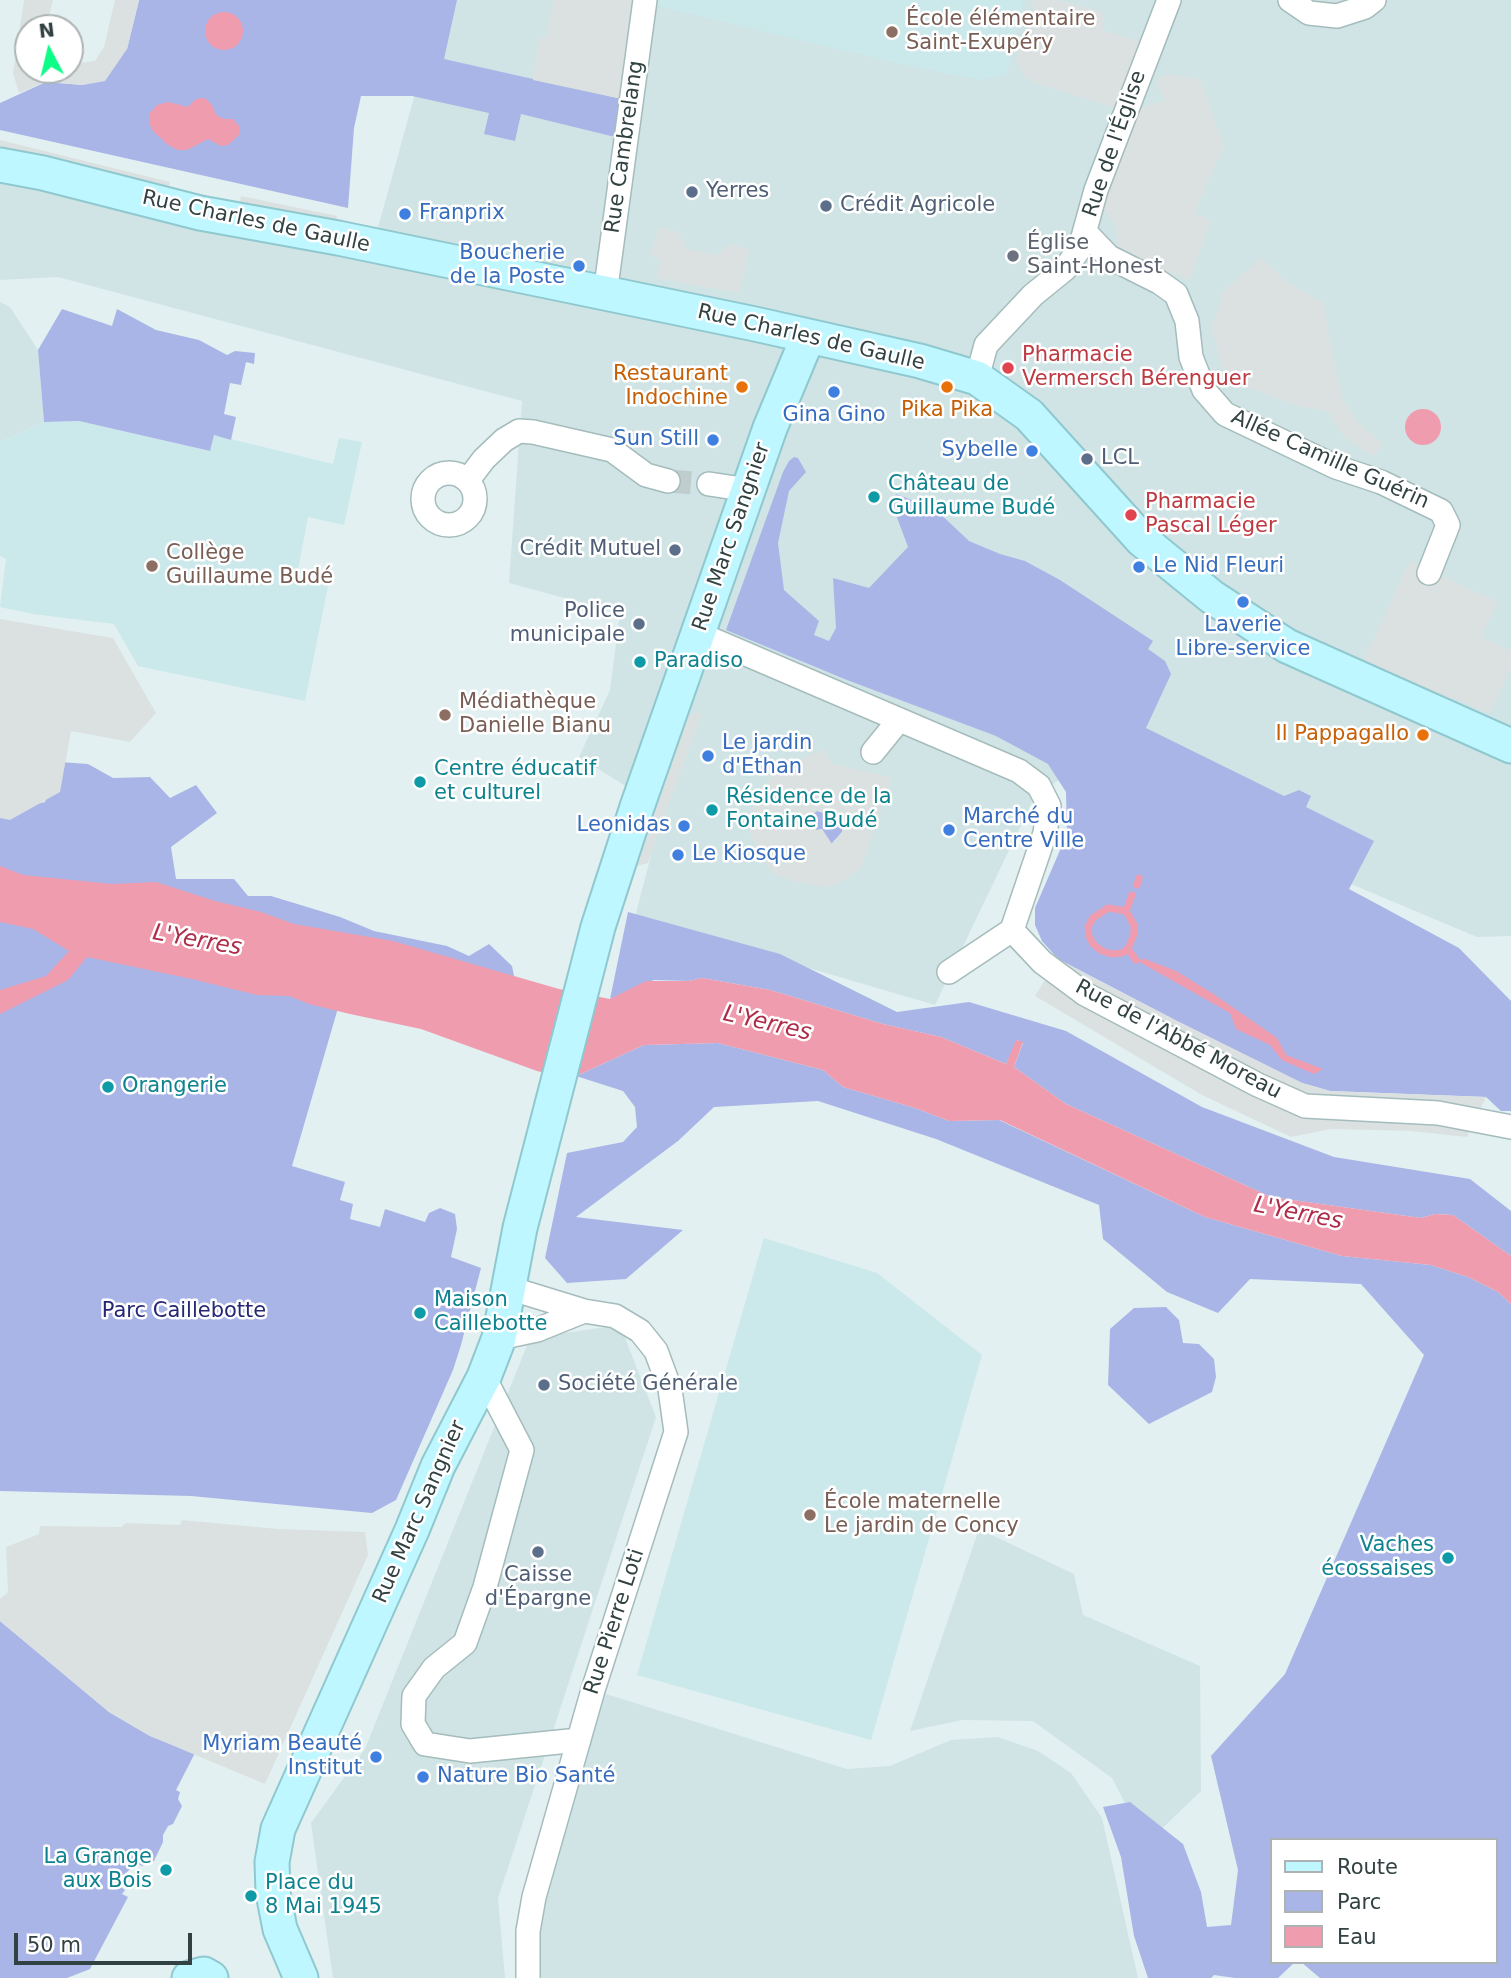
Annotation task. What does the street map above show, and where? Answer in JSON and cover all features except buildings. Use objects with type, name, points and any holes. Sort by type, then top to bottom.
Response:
[{"type":"street","name":"Rue Cambrelang","points":[[606,294],[645,0]]},
{"type":"street","name":"Rue de l'Église","points":[[978,377],[986,345],[1033,295],[1065,269],[1080,248],[1096,190],[1169,0]]},
{"type":"street","points":[[1290,0],[1308,13],[1337,16],[1365,7],[1374,0]]},
{"type":"street","name":"Rue Charles de Gaulle","points":[[0,165],[43,173],[200,213],[338,238],[755,324],[920,361],[978,377],[1029,415],[1142,540],[1212,597],[1287,646],[1502,733]]},
{"type":"street","name":"Allée Camille Guérin","points":[[1085,232],[1109,257],[1159,282],[1176,294],[1187,321],[1191,356],[1204,390],[1225,414],[1336,467],[1381,482],[1441,511],[1448,526],[1429,573]]},
{"type":"street","name":"Rue Marc Sangnier","points":[[300,1978],[280,1928],[273,1893],[272,1862],[278,1829],[438,1466],[484,1377],[499,1338],[520,1228],[584,978],[620,858],[770,428],[808,337]]},
{"type":"street","points":[[468,480],[484,459],[505,440],[519,432],[526,432],[612,450],[646,475],[668,481]]},
{"type":"street","points":[[709,484],[749,490]]},
{"type":"street","points":[[698,633],[1020,771],[1039,786],[1049,806],[1045,833],[1012,929],[949,972]]},
{"type":"street","points":[[873,752],[899,720]]},
{"type":"street","name":"Rue de l'Abbé Moreau","points":[[1012,929],[1042,962],[1085,994],[1258,1085],[1305,1106],[1438,1113],[1511,1127]]},
{"type":"street","name":"Rue Pierre Loti","points":[[509,1288],[584,1311],[615,1316],[640,1331],[656,1351],[670,1389],[676,1432],[593,1690],[534,1896],[528,1931],[528,1978]]},
{"type":"street","points":[[499,1338],[537,1330],[584,1311]]},
{"type":"street","points":[[484,1377],[522,1450],[485,1587],[465,1643],[434,1668],[414,1696],[413,1724],[425,1744],[470,1751],[579,1740]]},
{"type":"street","points":[[189,1978],[204,1974],[211,1978]]},
{"type":"shaded area","points":[[24,0],[53,0],[50,14],[22,14]]},
{"type":"shaded area","points":[[115,0],[139,0],[127,49],[105,81],[83,85],[71,84],[84,84],[84,62],[95,61],[104,47]]},
{"type":"shaded area","points":[[441,0],[1511,0],[1511,936],[1477,937],[1351,884],[1140,727],[1035,796],[935,1005],[635,917],[663,809],[579,757],[610,690],[620,613],[509,583],[522,401],[58,277],[0,280],[0,173],[369,260]]},
{"type":"shaded area","points":[[554,0],[645,0],[622,99],[533,80],[539,37],[546,38]]},
{"type":"shaded area","name":"École élémentaire Saint-Exupéry","points":[[655,0],[1024,0],[1007,74],[979,80],[891,62],[654,5]]},
{"type":"shaded area","points":[[1059,0],[1103,12],[1103,30],[1142,42],[1117,108],[1034,83],[1023,75],[1017,61],[1017,47],[1021,35],[1037,20],[1031,1]]},
{"type":"shaded area","points":[[1168,74],[1200,79],[1224,146],[1194,213],[1211,221],[1189,280],[1118,253],[1116,225],[1101,206],[1133,111],[1165,100],[1156,80]]},
{"type":"shaded area","points":[[16,84],[41,84],[19,93]]},
{"type":"shaded area","points":[[0,140],[170,182],[166,198],[0,157]]},
{"type":"shaded area","points":[[241,196],[337,216],[334,233],[237,213]]},
{"type":"shaded area","points":[[659,227],[679,232],[686,249],[717,255],[730,244],[749,250],[739,293],[656,278],[662,260],[650,256]]},
{"type":"shaded area","points":[[1261,258],[1288,283],[1323,303],[1342,398],[1356,420],[1383,444],[1373,457],[1344,437],[1328,411],[1301,407],[1240,385],[1224,374],[1212,328],[1223,291]]},
{"type":"shaded area","points":[[0,302],[10,307],[38,350],[44,422],[0,442]]},
{"type":"shaded area","name":"Collège Guillaume Budé","points":[[79,421],[209,451],[214,435],[333,464],[339,438],[362,442],[344,525],[308,517],[296,580],[328,586],[305,701],[138,666],[114,624],[0,607],[6,559],[0,556],[0,442],[44,422]]},
{"type":"shaded area","points":[[1410,561],[1498,602],[1481,637],[1511,651],[1511,667],[1489,714],[1452,697],[1446,709],[1360,668]]},
{"type":"shaded area","points":[[0,619],[113,638],[156,713],[130,742],[71,731],[60,792],[10,820],[0,818]]},
{"type":"shaded area","points":[[702,712],[648,863],[629,868],[680,717]]},
{"type":"shaded area","points":[[824,749],[831,763],[892,778],[861,868],[846,879],[828,887],[795,882],[774,874],[759,856],[750,832],[753,805],[760,789],[778,770]],"holes":[[[817,811],[844,819],[842,832],[832,844],[822,829],[811,827],[809,821],[811,815]]]},
{"type":"shaded area","points":[[1058,959],[1302,1083],[1330,1091],[1486,1097],[1467,1137],[1411,1131],[1331,1129],[1291,1137],[1202,1095],[1035,996]]},
{"type":"shaded area","name":"École maternelle Le jardin de Concy","points":[[764,1238],[877,1273],[982,1355],[871,1740],[637,1675]]},
{"type":"shaded area","points":[[620,1325],[656,1417],[498,1898],[505,1978],[333,1978],[311,1823],[365,1749],[530,1338]]},
{"type":"shaded area","points":[[182,1520],[278,1529],[365,1532],[368,1555],[265,1784],[150,1736],[109,1712],[0,1621],[0,1599],[8,1592],[6,1547],[39,1534],[40,1526],[121,1527],[126,1523],[180,1525]]},
{"type":"shaded area","points":[[979,1529],[1074,1574],[1083,1615],[1200,1666],[1201,1791],[1146,1844],[1112,1778],[1033,1721],[962,1720],[910,1731]]},
{"type":"shaded area","points":[[593,1690],[847,1769],[890,1766],[951,1740],[998,1737],[1038,1751],[1071,1773],[1102,1818],[1138,1978],[528,1978],[527,1955]]},
{"type":"green space","points":[[139,0],[457,0],[444,59],[622,99],[615,137],[521,114],[515,141],[484,134],[489,113],[412,96],[361,96],[354,128],[348,208],[0,130],[0,103],[42,84],[83,85],[127,49]]},
{"type":"green space","points":[[62,309],[112,326],[117,309],[156,330],[199,340],[227,355],[235,351],[255,353],[254,364],[246,362],[241,385],[230,383],[224,414],[236,417],[231,440],[214,435],[210,451],[79,421],[44,422],[38,350]]},
{"type":"green space","points":[[794,457],[798,458],[806,472],[789,491],[778,543],[784,590],[819,621],[814,635],[829,641],[836,628],[833,578],[869,588],[908,547],[892,504],[896,494],[935,509],[969,541],[1025,561],[1060,580],[1153,641],[1148,649],[1165,661],[1171,674],[1146,728],[1284,796],[1299,790],[1311,796],[1306,807],[1374,841],[1349,889],[1459,948],[1511,1001],[1511,1111],[1501,1111],[1486,1097],[1330,1091],[1302,1083],[1058,959],[1042,941],[1035,925],[1035,908],[1067,834],[1066,792],[1048,764],[996,736],[847,680],[726,630],[783,472]]},
{"type":"green space","points":[[60,762],[88,764],[113,778],[150,777],[170,798],[196,785],[217,813],[171,847],[176,879],[234,879],[248,896],[271,896],[340,917],[374,931],[447,946],[469,956],[489,944],[512,966],[516,986],[0,880],[0,813],[45,802]]},
{"type":"green space","points":[[817,811],[844,819],[842,832],[831,844],[822,829],[811,827],[811,815]]},
{"type":"green space","points":[[628,912],[780,954],[897,1012],[969,1002],[1066,1031],[1202,1107],[1334,1157],[1470,1179],[1511,1211],[1511,1256],[1453,1215],[1435,1214],[1421,1218],[1271,1197],[1066,1104],[1014,1067],[1023,1043],[1017,1040],[1006,1064],[941,1037],[883,1024],[770,990],[702,978],[689,981],[654,980],[610,999]]},
{"type":"green space","name":"Parc Caillebotte","points":[[0,919],[285,991],[338,1008],[292,1166],[345,1182],[340,1200],[353,1204],[350,1219],[380,1227],[385,1209],[425,1222],[429,1213],[440,1208],[455,1214],[457,1229],[451,1257],[481,1268],[453,1370],[396,1500],[372,1513],[191,1496],[0,1491]]},
{"type":"green space","points":[[718,1043],[823,1070],[843,1087],[949,1121],[999,1120],[1205,1217],[1342,1256],[1431,1265],[1468,1277],[1498,1292],[1511,1304],[1511,1978],[1320,1978],[1303,1964],[1497,1964],[1497,1838],[1270,1838],[1270,1964],[1293,1964],[1278,1978],[1214,1975],[1211,1978],[1148,1978],[1134,1936],[1121,1857],[1103,1807],[1130,1802],[1183,1844],[1201,1892],[1207,1927],[1231,1925],[1238,1870],[1211,1756],[1285,1674],[1424,1355],[1361,1284],[1250,1279],[1218,1313],[1167,1292],[1103,1239],[1099,1205],[936,1139],[818,1101],[714,1107],[678,1141],[576,1217],[683,1230],[626,1279],[567,1283],[545,1258],[567,1153],[623,1142],[637,1127],[635,1107],[623,1091],[576,1076],[644,1045]]},
{"type":"green space","points":[[1166,1307],[1179,1320],[1183,1343],[1199,1344],[1214,1359],[1216,1377],[1212,1392],[1149,1424],[1108,1385],[1110,1329],[1134,1308]]},
{"type":"green space","points":[[0,1621],[109,1712],[150,1736],[195,1753],[176,1790],[180,1792],[178,1799],[182,1806],[173,1824],[168,1826],[163,1835],[163,1842],[154,1861],[146,1862],[143,1866],[137,1864],[135,1869],[131,1868],[124,1875],[121,1887],[125,1890],[122,1894],[128,1897],[90,1969],[67,1978],[0,1978]]},
{"type":"water","points":[[224,12],[237,18],[243,31],[237,44],[224,50],[211,44],[205,31],[211,18]]},
{"type":"water","points":[[205,98],[216,115],[233,119],[239,126],[240,134],[228,145],[221,146],[208,139],[187,150],[178,150],[153,131],[149,123],[150,113],[157,105],[168,102],[188,107],[196,99]]},
{"type":"water","points":[[1423,409],[1436,414],[1441,427],[1436,440],[1423,445],[1410,440],[1405,427],[1410,414]]},
{"type":"water","name":"L'Yerres","points":[[0,866],[23,875],[112,884],[156,882],[294,924],[393,941],[559,989],[610,999],[646,981],[689,981],[702,978],[770,990],[883,1024],[941,1037],[1006,1064],[1016,1040],[1023,1042],[1014,1067],[1066,1104],[1271,1197],[1421,1218],[1435,1214],[1453,1215],[1511,1256],[1511,1304],[1498,1292],[1468,1277],[1431,1265],[1342,1256],[1205,1217],[1000,1120],[949,1121],[843,1087],[823,1070],[718,1043],[644,1045],[576,1076],[562,1077],[537,1071],[421,1029],[309,1004],[289,996],[257,995],[87,957],[68,980],[0,1014],[0,990],[46,976],[69,951],[33,929],[0,922]]},
{"type":"water","points":[[1145,959],[1176,971],[1215,995],[1277,1038],[1286,1055],[1323,1069],[1314,1074],[1282,1060],[1270,1045],[1236,1029],[1230,1013],[1136,960]]},
{"type":"waterway","points":[[1137,885],[1139,878]]},
{"type":"waterway","points":[[1132,895],[1126,911],[1134,925],[1134,934],[1128,949],[1136,960]]},
{"type":"waterway","points":[[1126,911],[1108,908],[1093,918],[1088,927],[1093,944],[1102,951],[1112,954],[1128,949]]},
{"type":"tunnel","points":[[668,481],[709,484]]},
{"type":"place","name":"École élémentaire Saint-Exupéry","points":[[892,32]]},
{"type":"place","name":"Yerres","points":[[692,192]]},
{"type":"place","name":"Crédit Agricole","points":[[826,206]]},
{"type":"place","name":"Franprix","points":[[405,214]]},
{"type":"place","name":"Église Saint-Honest","points":[[1013,256]]},
{"type":"place","name":"Boucherie de la Poste","points":[[579,266]]},
{"type":"place","name":"Pharmacie Vermersch Bérenguer","points":[[1008,368]]},
{"type":"place","name":"Restaurant Indochine","points":[[742,387]]},
{"type":"place","name":"Pika Pika","points":[[947,387]]},
{"type":"place","name":"Gina Gino","points":[[834,392]]},
{"type":"place","name":"Sun Still","points":[[713,440]]},
{"type":"place","name":"Sybelle","points":[[1032,451]]},
{"type":"place","name":"LCL","points":[[1087,459]]},
{"type":"place","name":"Château de Guillaume Budé","points":[[874,497]]},
{"type":"place","name":"Pharmacie Pascal Léger","points":[[1131,515]]},
{"type":"place","name":"Crédit Mutuel","points":[[675,550]]},
{"type":"place","name":"Collège Guillaume Budé","points":[[152,566]]},
{"type":"place","name":"Le Nid Fleuri","points":[[1139,567]]},
{"type":"place","name":"Laverie Libre-service","points":[[1243,602]]},
{"type":"place","name":"Police municipale","points":[[639,624]]},
{"type":"place","name":"Paradiso","points":[[640,662]]},
{"type":"place","name":"Médiathèque Danielle Bianu","points":[[445,715]]},
{"type":"place","name":"Il Pappagallo","points":[[1423,735]]},
{"type":"place","name":"Le jardin d'Ethan","points":[[708,756]]},
{"type":"place","name":"Centre éducatif et culturel","points":[[420,782]]},
{"type":"place","name":"Résidence de la Fontaine Budé","points":[[712,810]]},
{"type":"place","name":"Leonidas","points":[[684,826]]},
{"type":"place","name":"Marché du Centre Ville","points":[[949,830]]},
{"type":"place","name":"Le Kiosque","points":[[678,855]]},
{"type":"place","name":"Orangerie","points":[[108,1087]]},
{"type":"place","name":"Maison Caillebotte","points":[[420,1313]]},
{"type":"place","name":"Société Générale","points":[[544,1385]]},
{"type":"place","name":"École maternelle Le jardin de Concy","points":[[810,1515]]},
{"type":"place","name":"Caisse d'Épargne","points":[[538,1552]]},
{"type":"place","name":"Vaches écossaises","points":[[1448,1558]]},
{"type":"place","name":"Myriam Beauté Institut","points":[[376,1757]]},
{"type":"place","name":"Nature Bio Santé","points":[[423,1777]]},
{"type":"place","name":"La Grange aux Bois","points":[[166,1870]]},
{"type":"place","name":"Place du 8 Mai 1945","points":[[251,1896]]}]
